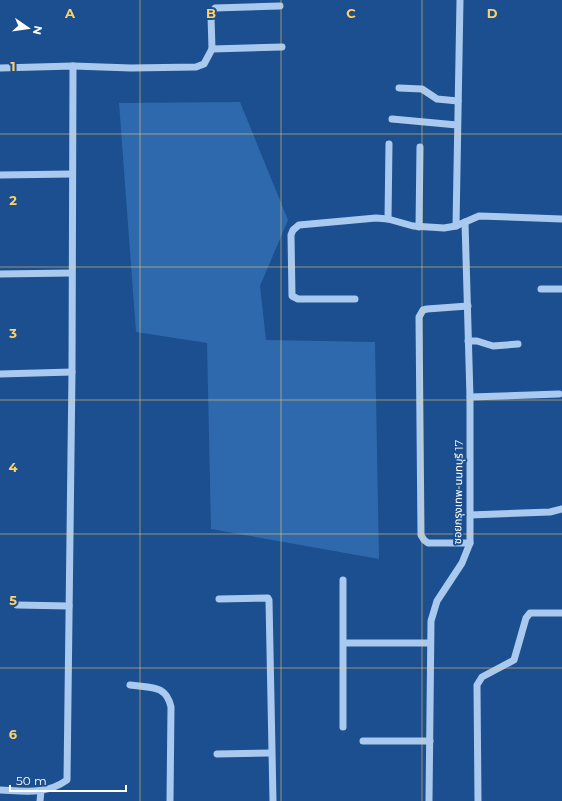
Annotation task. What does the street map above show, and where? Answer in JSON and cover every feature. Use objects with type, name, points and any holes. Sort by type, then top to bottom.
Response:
[{"type":"street","points":[[456,226],[460,0]]},
{"type":"street","points":[[0,68],[73,66],[131,68],[196,67],[204,64],[212,50],[211,16],[215,8],[280,6]]},
{"type":"street","points":[[212,50],[282,47]]},
{"type":"street","points":[[0,790],[41,791],[56,788],[67,780],[72,372],[71,273],[73,66]]},
{"type":"street","points":[[399,88],[422,89],[436,99],[458,101]]},
{"type":"street","points":[[392,119],[457,125]]},
{"type":"street","points":[[388,219],[390,144]]},
{"type":"street","points":[[419,227],[420,147]]},
{"type":"street","points":[[0,175],[72,174]]},
{"type":"street","points":[[355,299],[298,299],[292,296],[291,243],[293,230],[299,225],[367,218],[388,219],[419,227],[444,228],[456,226],[478,216],[562,219]]},
{"type":"street","name":"ซอยกรุงเทพ-นนทบุรี 17","points":[[429,801],[430,643],[432,621],[437,601],[462,563],[470,543],[470,397],[465,222]]},
{"type":"street","points":[[0,274],[71,273]]},
{"type":"street","points":[[541,289],[562,289]]},
{"type":"street","points":[[468,306],[423,310],[419,317],[419,324],[421,535],[428,543],[470,543]]},
{"type":"street","points":[[468,341],[477,340],[493,346],[518,344]]},
{"type":"street","points":[[0,374],[72,372]]},
{"type":"street","points":[[470,397],[559,394]]},
{"type":"street","points":[[470,515],[550,512],[562,509]]},
{"type":"street","points":[[343,580],[343,727]]},
{"type":"street","points":[[219,599],[258,597],[268,598],[269,600],[273,801]]},
{"type":"street","points":[[17,605],[69,606]]},
{"type":"street","points":[[478,801],[477,686],[482,677],[514,660],[526,618],[530,613],[561,613]]},
{"type":"street","points":[[344,643],[430,643]]},
{"type":"street","points":[[130,685],[162,690],[169,697],[170,801]]},
{"type":"street","points":[[363,741],[430,741]]},
{"type":"street","points":[[217,754],[271,753]]},
{"type":"street","points":[[40,801],[41,791]]},
{"type":"shaded area","points":[[240,102],[288,220],[260,286],[266,340],[375,342],[379,559],[211,529],[207,343],[136,332],[119,103]]}]
